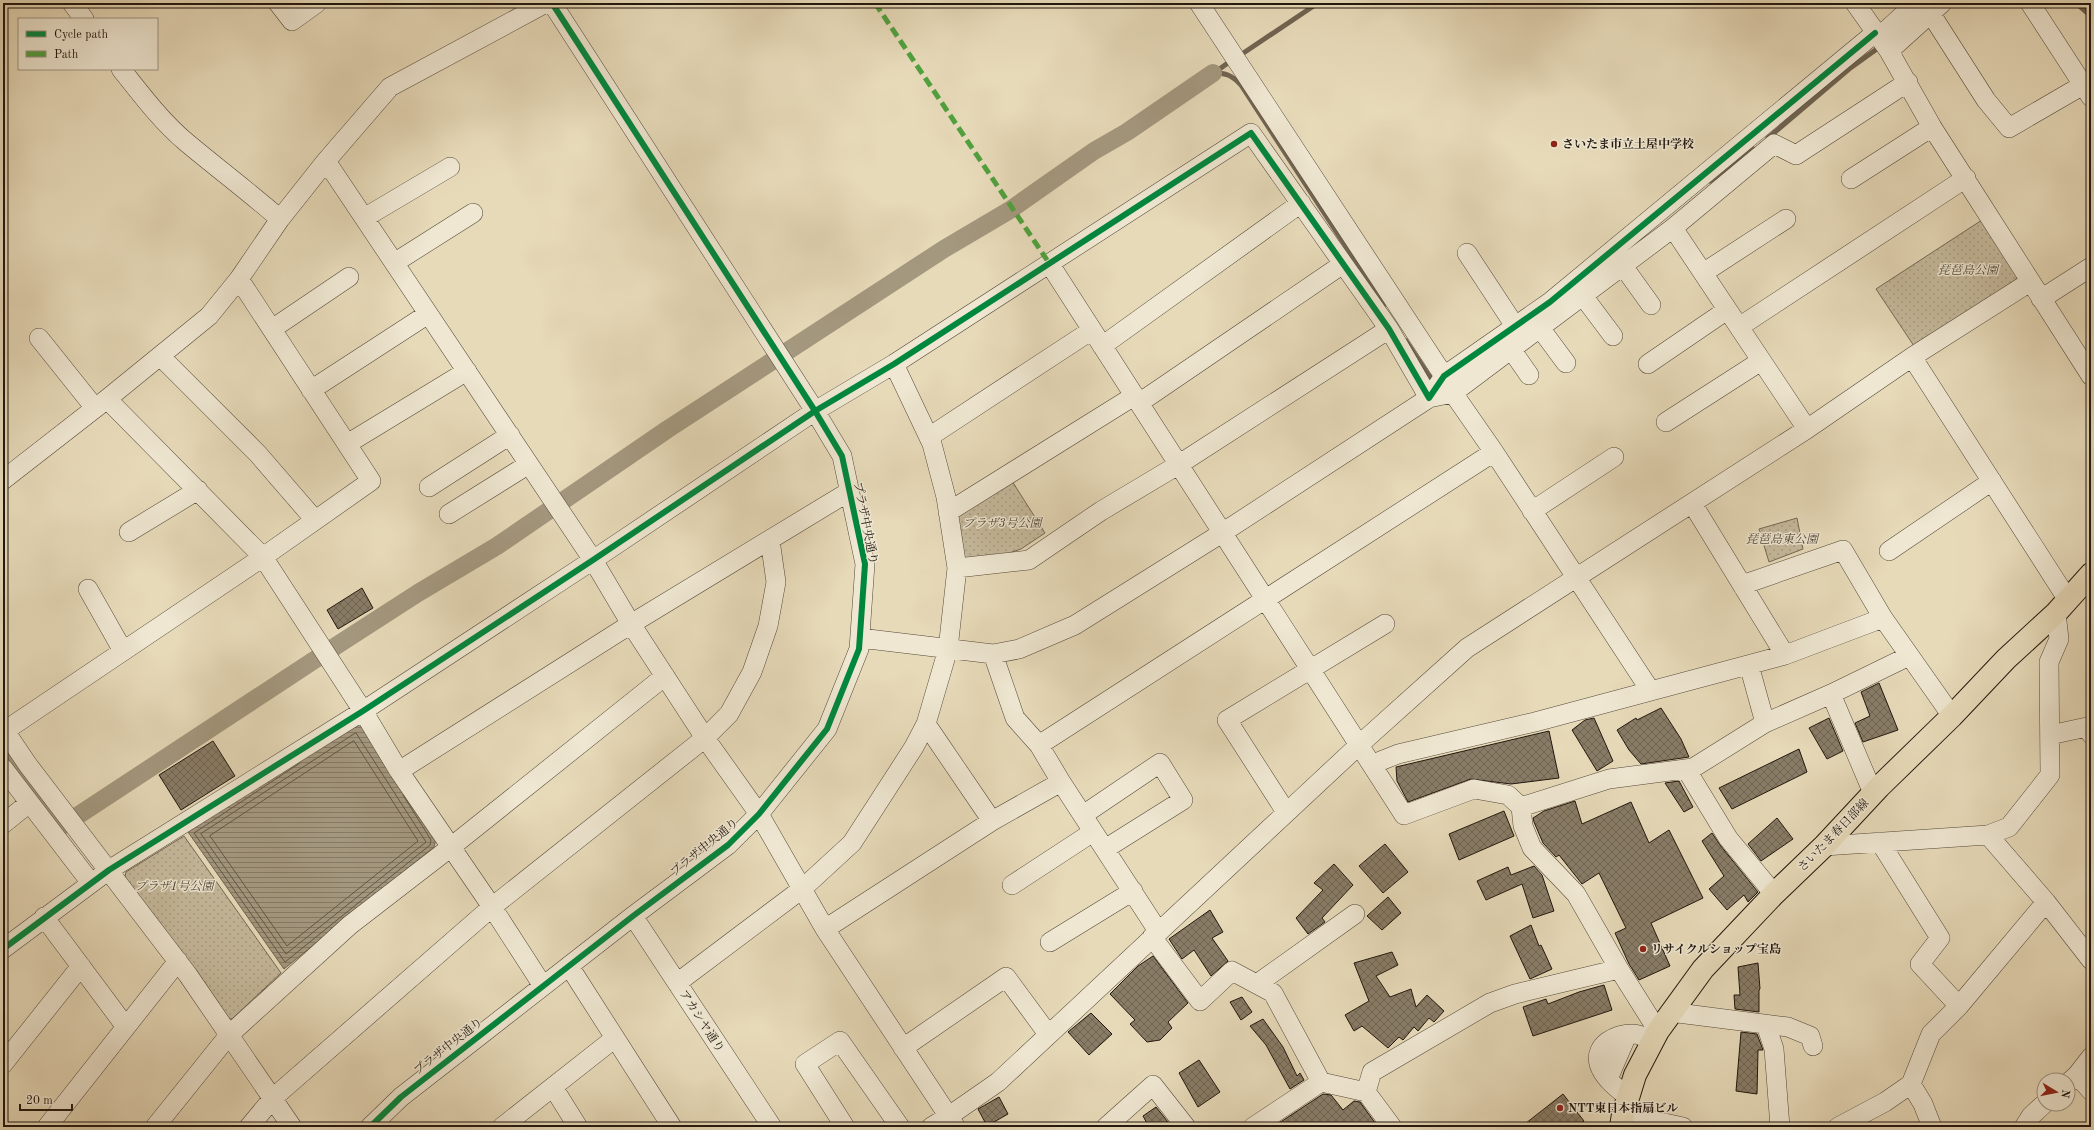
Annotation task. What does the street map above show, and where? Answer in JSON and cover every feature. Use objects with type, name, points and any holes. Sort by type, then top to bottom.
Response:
[{"type":"main road","name":"さいたま春日部線","points":[[1624,1113],[1635,1075],[1656,1036],[1670,1012],[1703,969],[1774,894],[1824,846],[1873,793],[1952,716],[2006,659],[2062,607],[2091,574]]},
{"type":"street","points":[[72,3],[83,18]]},
{"type":"street","points":[[278,3],[292,21],[317,3]]},
{"type":"street","points":[[3,480],[101,404],[209,316],[239,279],[280,219],[326,161],[390,87],[546,3]]},
{"type":"street","name":"プラザ中央通り","points":[[370,1127],[401,1097],[632,916],[728,845],[759,814],[827,729],[859,649],[865,564],[842,456],[815,411],[552,3]]},
{"type":"street","points":[[1199,3],[1444,376]]},
{"type":"street","points":[[1855,3],[1908,82],[1932,127],[1966,178],[2030,282],[2089,368]]},
{"type":"street","points":[[1429,398],[1444,376],[1550,302],[1882,42],[1930,7],[1986,100],[2009,128],[2087,91],[2030,3]]},
{"type":"street","points":[[122,70],[150,104],[185,141],[243,186],[280,219]]},
{"type":"street","points":[[860,638],[993,654],[1019,649],[1075,625],[1222,533],[1429,398],[1453,393],[1673,228],[1774,144],[1796,155],[1908,82]]},
{"type":"street","points":[[1851,179],[1932,127]]},
{"type":"street","points":[[3,949],[108,870],[363,711],[593,560],[815,411],[894,364],[1251,133],[1389,329],[1429,398]]},
{"type":"street","points":[[326,161],[593,560],[631,624],[705,738],[759,814],[825,929],[953,1122]]},
{"type":"street","points":[[364,218],[450,167]]},
{"type":"street","points":[[1739,327],[1966,178]]},
{"type":"street","points":[[1102,346],[1300,203]]},
{"type":"street","points":[[394,263],[473,213]]},
{"type":"street","points":[[1703,273],[1786,219]]},
{"type":"street","points":[[1673,228],[1807,429]]},
{"type":"street","points":[[1466,253],[1515,326]]},
{"type":"street","points":[[1049,263],[1264,600],[1373,764],[1404,815],[1474,789],[1508,795],[1521,807],[1523,826],[1532,848],[1576,894],[1656,1036]]},
{"type":"street","points":[[948,512],[1136,400],[1343,264]]},
{"type":"street","points":[[1623,266],[1651,305]]},
{"type":"street","points":[[2041,299],[2091,267]]},
{"type":"street","points":[[272,329],[349,277]]},
{"type":"street","points":[[239,279],[371,481],[263,557],[4,730],[28,765],[178,961],[292,1127]]},
{"type":"street","points":[[931,1127],[953,1122],[998,1082],[1286,812],[1467,648],[1807,429],[1912,357],[2030,282]]},
{"type":"street","points":[[1583,296],[1613,336]]},
{"type":"street","points":[[1648,364],[1727,310]]},
{"type":"street","points":[[312,390],[428,314]]},
{"type":"street","points":[[1540,328],[1566,363]]},
{"type":"street","points":[[957,568],[1029,560],[1101,511],[1178,465],[1389,329]]},
{"type":"street","points":[[929,437],[1092,330]]},
{"type":"street","points":[[39,338],[101,404],[198,490],[263,557],[363,711],[399,771],[492,907],[543,986]]},
{"type":"street","points":[[1511,349],[1529,375]]},
{"type":"street","points":[[160,356],[258,454],[315,520]]},
{"type":"street","points":[[1824,846],[1988,835],[2009,827],[2050,775],[2049,662],[2059,639],[2062,607],[1992,481],[1912,357]]},
{"type":"street","points":[[1666,422],[1761,361]]},
{"type":"street","points":[[677,983],[802,888],[852,843],[914,747],[926,724],[948,649],[957,568],[946,497],[929,437],[894,364]]},
{"type":"street","points":[[347,444],[467,371]]},
{"type":"street","points":[[1453,393],[1494,452],[1575,578],[1650,690]]},
{"type":"street","points":[[429,487],[510,435]]},
{"type":"street","points":[[1039,745],[1494,452]]},
{"type":"street","points":[[1532,511],[1614,457]]},
{"type":"street","points":[[450,514],[529,464]]},
{"type":"street","points":[[1889,551],[1992,481]]},
{"type":"street","points":[[129,532],[198,490]]},
{"type":"street","points":[[399,771],[631,624],[850,491]]},
{"type":"street","points":[[1692,503],[1785,655]]},
{"type":"street","points":[[249,1127],[273,1098],[492,907],[705,738],[729,714],[752,672],[768,626],[776,582],[770,540]]},
{"type":"street","points":[[1742,585],[1843,550],[1883,618],[1952,716]]},
{"type":"street","points":[[88,589],[123,651]]},
{"type":"street","points":[[1373,764],[1398,754],[1535,722],[1785,655],[1883,618]]},
{"type":"street","points":[[1286,812],[1227,720],[1311,671],[1385,624]]},
{"type":"street","points":[[993,654],[1015,718],[1039,745],[1082,815],[1133,891],[1155,934],[1200,1001],[1232,971],[1273,993],[1321,1082]]},
{"type":"street","points":[[1521,807],[1609,779],[1693,768],[1765,723],[1909,656]]},
{"type":"street","points":[[1749,665],[1765,723]]},
{"type":"street","points":[[155,1127],[229,1035],[350,925],[451,847],[665,676]]},
{"type":"street","points":[[1830,694],[1873,793]]},
{"type":"street","points":[[926,724],[992,821]]},
{"type":"street","points":[[2050,735],[2086,727],[2091,734]]},
{"type":"street","points":[[1082,815],[1160,763],[1183,800],[1105,849]]},
{"type":"street","points":[[3,768],[91,883]]},
{"type":"street","points":[[1686,769],[1728,838],[1774,894]]},
{"type":"street","points":[[825,929],[992,821],[1061,782]]},
{"type":"street","points":[[3,824],[29,802]]},
{"type":"street","points":[[1012,885],[1093,832]]},
{"type":"street","points":[[1988,835],[2046,902],[2091,960]]},
{"type":"street","points":[[1880,842],[1940,938],[1920,964],[1959,1006]]},
{"type":"street","points":[[1050,942],[1133,891]]},
{"type":"street","points":[[1838,1127],[1885,1102],[1911,1084],[1931,1034],[1959,1006],[2046,902]]},
{"type":"street","points":[[1257,984],[1355,914]]},
{"type":"street","name":"アカシヤ通り","points":[[632,916],[772,1127]]},
{"type":"street","points":[[44,918],[126,1027]]},
{"type":"street","points":[[47,1127],[178,961]]},
{"type":"street","points":[[3,1064],[81,966]]},
{"type":"street","points":[[569,966],[672,1127]]},
{"type":"street","points":[[1366,1092],[1372,1072],[1490,1003],[1515,994],[1619,969]]},
{"type":"street","points":[[903,1048],[1006,977],[1048,1034]]},
{"type":"street","points":[[1670,1012],[1788,1027],[1810,1036],[1813,1046]]},
{"type":"street","points":[[1766,1025],[1774,1048],[1780,1127]]},
{"type":"street","points":[[1656,1036],[1633,1034],[1620,1035],[1603,1044],[1599,1054],[1599,1064],[1624,1113],[1682,1127]]},
{"type":"street","points":[[502,1127],[615,1038]]},
{"type":"street","points":[[845,1127],[804,1064],[840,1041],[900,1127]]},
{"type":"street","points":[[2076,1075],[2091,1056]]},
{"type":"street","points":[[2076,1081],[2091,1091]]},
{"type":"street","points":[[1252,1127],[1321,1082],[1366,1092],[1392,1127]]},
{"type":"street","points":[[1106,1127],[1153,1084],[1186,1127]]},
{"type":"street","points":[[1911,1084],[1923,1104],[1932,1127]]},
{"type":"street","points":[[553,1087],[578,1127]]},
{"type":"street","points":[[2024,1127],[2036,1111]]},
{"type":"green space","name":"琵琶島公園","points":[[1982,220],[2017,273],[2016,281],[1914,346],[1876,289]]},
{"type":"green space","name":"プラザ3号公園","points":[[1012,481],[1045,533],[1021,549],[991,559],[967,561],[958,553],[955,522],[959,514]]},
{"type":"green space","name":"琵琶島東公園","points":[[1797,518],[1803,549],[1769,562],[1759,529]]},
{"type":"green space","name":"プラザ1号公園","points":[[184,836],[281,973],[232,1019],[223,1018],[124,882],[126,872]]},
{"type":"water","points":[[355,722],[363,725],[436,839],[434,847],[284,969],[188,832]]},
{"type":"building","points":[[362,588],[373,608],[338,629],[327,610]]},
{"type":"building","points":[[1879,683],[1898,730],[1863,742],[1855,723],[1870,716],[1861,692]]},
{"type":"building","points":[[1661,708],[1681,739],[1689,757],[1641,764],[1629,750],[1617,730],[1636,718],[1637,720]]},
{"type":"building","points":[[1594,718],[1613,761],[1597,771],[1572,730],[1585,720]]},
{"type":"building","points":[[1829,718],[1843,751],[1827,759],[1809,728]]},
{"type":"building","points":[[1549,731],[1559,778],[1511,784],[1471,779],[1408,802],[1397,781],[1396,767]]},
{"type":"building","points":[[213,741],[235,776],[181,810],[159,775]]},
{"type":"building","points":[[1799,749],[1807,772],[1732,809],[1719,788]]},
{"type":"building","points":[[1679,781],[1693,807],[1684,812],[1665,783]]},
{"type":"building","points":[[1575,801],[1582,824],[1631,802],[1649,843],[1669,830],[1703,898],[1651,923],[1670,966],[1639,980],[1629,964],[1615,933],[1626,928],[1599,873],[1582,884],[1559,855],[1556,857],[1543,843],[1533,818],[1544,811]]},
{"type":"building","points":[[1504,811],[1514,836],[1459,860],[1449,834]]},
{"type":"building","points":[[1777,818],[1793,839],[1761,861],[1748,844]]},
{"type":"building","points":[[1712,833],[1758,892],[1748,902],[1744,895],[1727,910],[1709,889],[1724,876],[1702,841]]},
{"type":"building","points":[[1385,844],[1408,872],[1383,893],[1359,866]]},
{"type":"building","points":[[1334,864],[1353,885],[1322,918],[1325,922],[1308,934],[1296,918],[1323,890],[1314,883]]},
{"type":"building","points":[[1534,866],[1542,875],[1554,911],[1533,918],[1522,884],[1486,900],[1477,881],[1508,867],[1511,875]]},
{"type":"building","points":[[1388,897],[1401,913],[1382,930],[1367,916]]},
{"type":"building","points":[[1210,910],[1223,932],[1212,938],[1228,961],[1211,976],[1194,950],[1182,959],[1169,939]]},
{"type":"building","points":[[1531,925],[1539,946],[1541,945],[1552,969],[1530,979],[1510,936]]},
{"type":"building","points":[[1392,952],[1398,965],[1376,976],[1390,997],[1411,989],[1416,1007],[1427,995],[1444,1011],[1434,1022],[1429,1018],[1418,1031],[1414,1027],[1403,1040],[1399,1037],[1388,1048],[1362,1026],[1354,1031],[1345,1015],[1369,1001],[1354,963]]},
{"type":"building","points":[[1153,956],[1188,1003],[1168,1022],[1172,1028],[1160,1040],[1147,1042],[1130,1024],[1135,1020],[1110,994],[1138,966]]},
{"type":"building","points":[[1758,963],[1760,989],[1759,1012],[1735,1009],[1734,995],[1740,995],[1738,967]]},
{"type":"building","points":[[1604,985],[1612,1010],[1533,1036],[1523,1007],[1546,999],[1548,1004],[1579,992]]},
{"type":"building","points":[[1242,997],[1252,1012],[1241,1020],[1230,1002]]},
{"type":"building","points":[[1091,1013],[1112,1034],[1089,1055],[1068,1032]]},
{"type":"building","points":[[1263,1019],[1283,1047],[1297,1076],[1300,1073],[1304,1080],[1290,1089],[1266,1045],[1250,1026]]},
{"type":"building","points":[[1741,1032],[1757,1034],[1763,1050],[1758,1050],[1757,1094],[1736,1091]]},
{"type":"building","points":[[1199,1060],[1220,1092],[1198,1107],[1179,1073]]},
{"type":"building","points":[[1323,1094],[1331,1095],[1343,1110],[1354,1101],[1360,1102],[1378,1127],[1273,1127]]},
{"type":"building","name":"NTT東日本指扇ビル","points":[[1563,1094],[1584,1121],[1577,1127],[1521,1127]]},
{"type":"building","points":[[999,1097],[1008,1114],[987,1126],[978,1109]]},
{"type":"building","points":[[1156,1107],[1172,1127],[1149,1127],[1143,1116]]},
{"type":"waterway","points":[[1239,56],[1318,3]]},
{"type":"waterway","points":[[1920,10],[1928,3]]},
{"type":"waterway","points":[[2076,3],[2091,16]]},
{"type":"waterway","points":[[1768,138],[1849,69],[1881,46]]},
{"type":"waterway","points":[[1214,73],[1232,60]]},
{"type":"waterway","points":[[1213,73],[1228,75],[1241,85],[1384,305]]},
{"type":"waterway","points":[[3,749],[62,826],[418,593],[497,546],[668,429],[944,249],[1010,210],[1094,151],[1127,132],[1213,73]]},
{"type":"waterway","points":[[1710,181],[1753,149]]},
{"type":"waterway","points":[[1406,341],[1429,376],[1435,382]]},
{"type":"marked path","points":[[875,3],[1049,263]]},
{"type":"cycle path","points":[[370,1127],[401,1097],[633,916],[728,845],[759,814],[827,729],[859,649],[865,564],[842,456],[815,411],[552,3]]},
{"type":"cycle path","points":[[3,949],[109,870],[363,711],[593,560],[815,411],[894,364],[1251,133],[1389,329],[1429,398],[1444,376],[1550,302],[1875,33]]},
{"type":"place","name":"さいたま市立土屋中学校","points":[[1554,144]]},
{"type":"place","name":"リサイクルショップ宝島","points":[[1643,949]]},
{"type":"place","name":"NTT東日本指扇ビル","points":[[1560,1108]]}]
